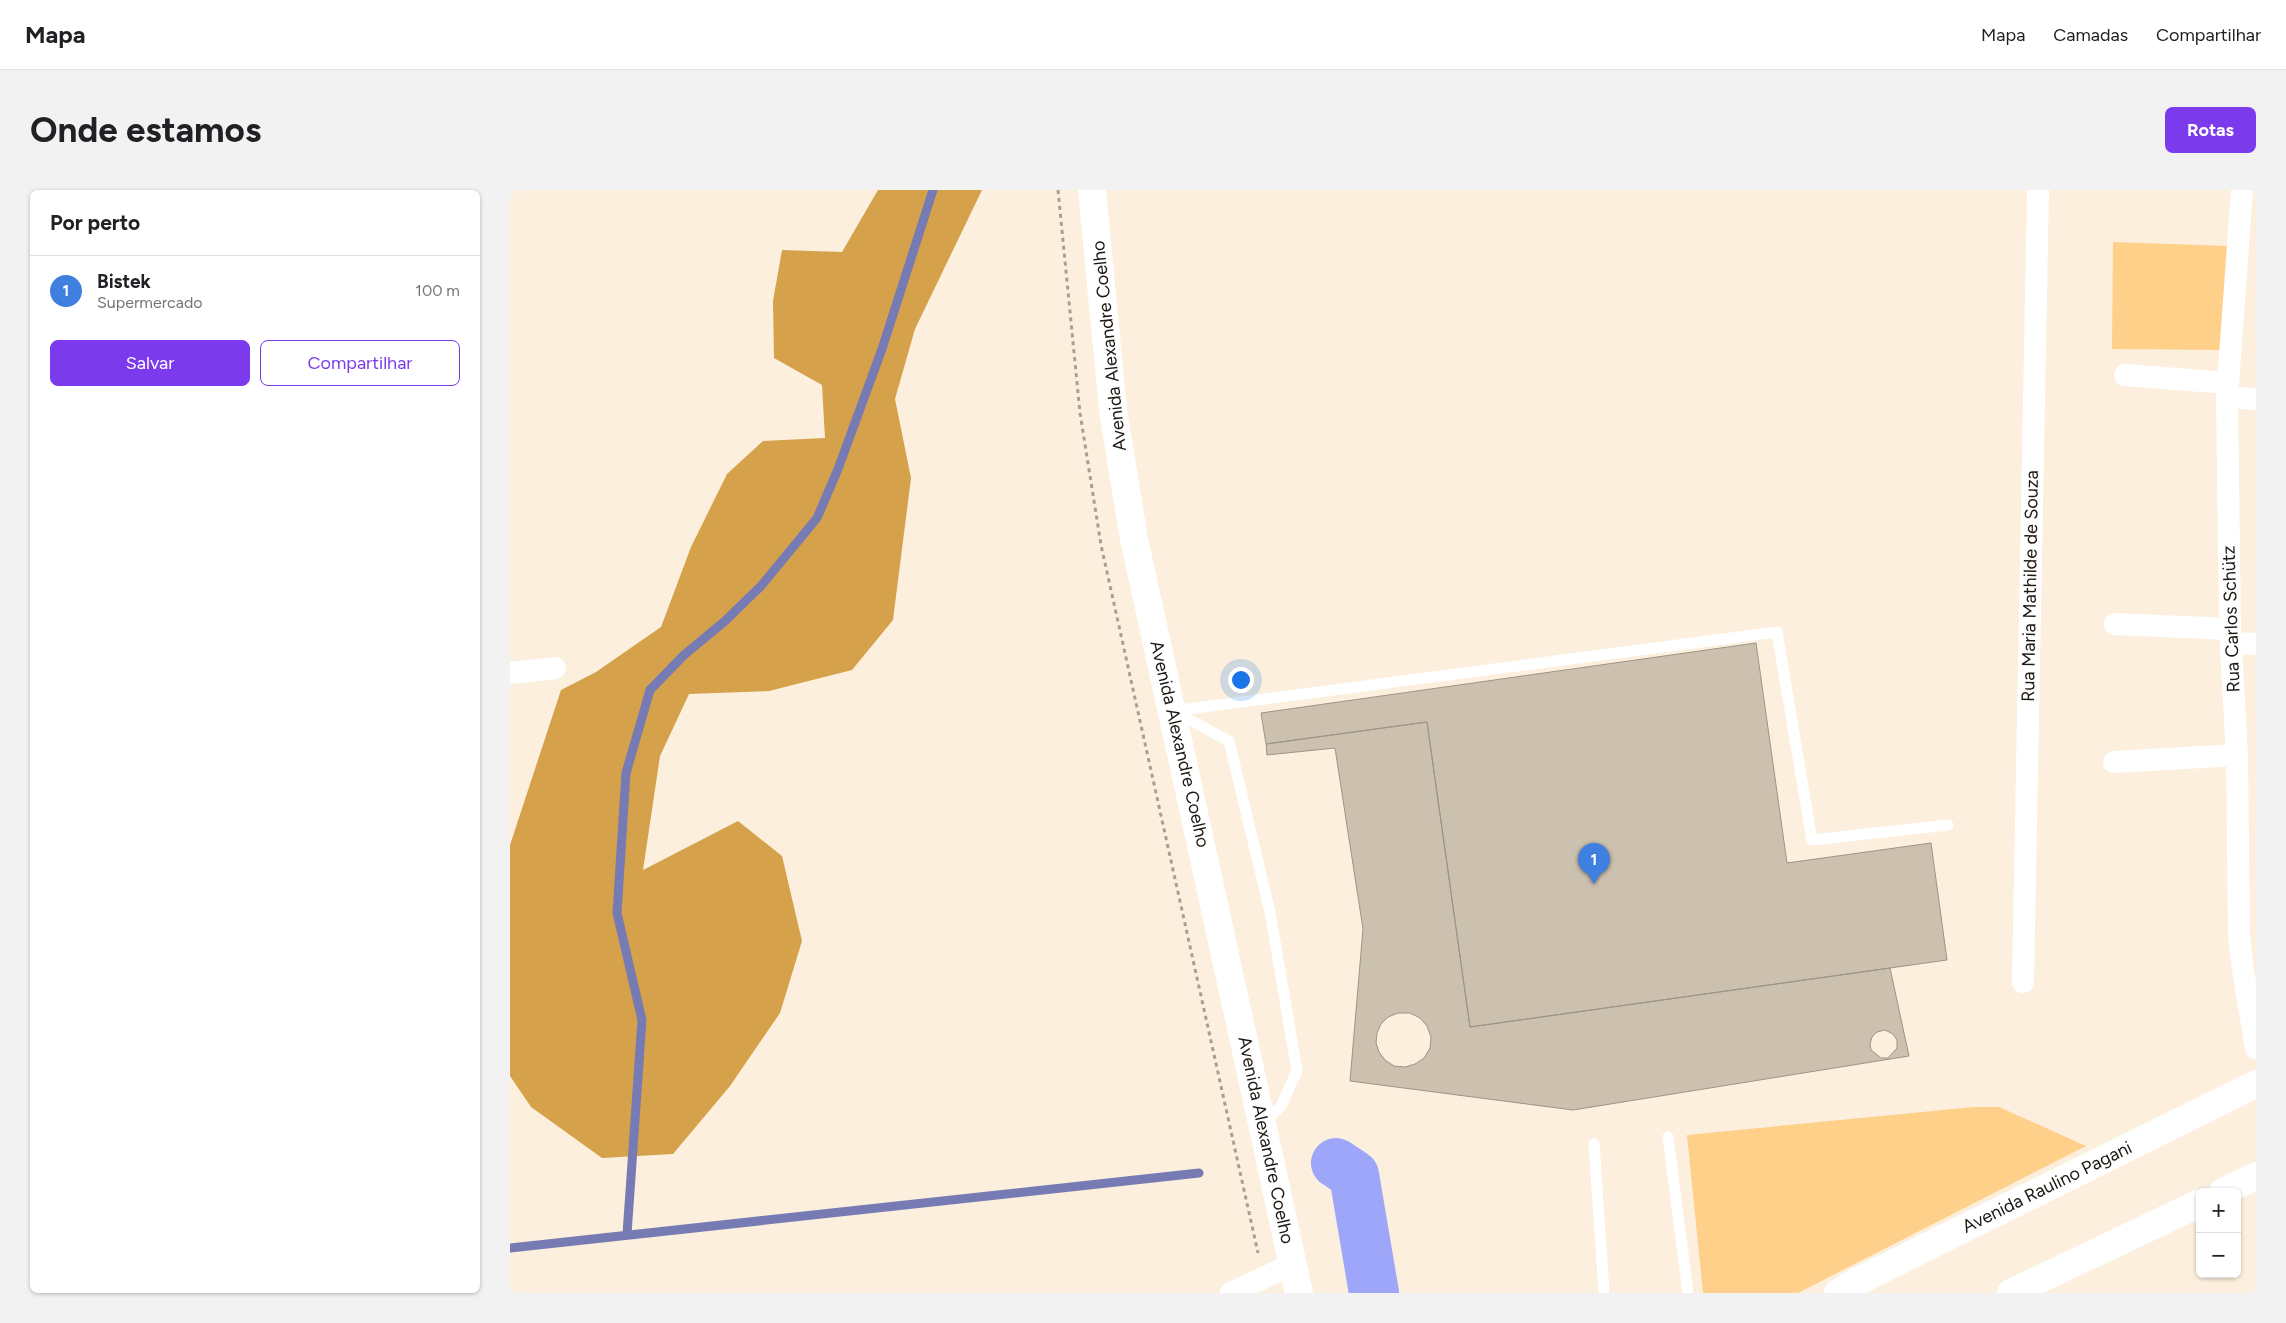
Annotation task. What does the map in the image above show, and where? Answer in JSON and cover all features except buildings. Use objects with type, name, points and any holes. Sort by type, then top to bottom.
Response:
[{"type":"main road","name":"Avenida Alexandre Coelho","points":[[1092,190],[1114,410],[1121,466],[1136,548],[1299,1293]]},
{"type":"main road","name":"Avenida Raulino Pagani","points":[[1838,1293],[1854,1283],[2256,1084]]},
{"type":"main road","points":[[2231,1188],[2256,1176]]},
{"type":"main road","points":[[2011,1293],[2196,1205]]},
{"type":"street","name":"Rua Maria Mathilde de Souza","points":[[2023,982],[2038,190]]},
{"type":"street","name":"Rua Carlos Schütz","points":[[2242,190],[2227,390],[2230,636],[2243,767],[2239,935],[2256,1048]]},
{"type":"street","points":[[2125,375],[2227,390],[2256,399]]},
{"type":"street","points":[[2115,624],[2230,636],[2256,644]]},
{"type":"street","points":[[510,673],[555,668]]},
{"type":"street","points":[[2114,762],[2243,767]]},
{"type":"street","points":[[1231,1293],[1293,1264]]},
{"type":"lane","points":[[1173,711],[1777,632],[1812,840],[1948,825]]},
{"type":"lane","points":[[1173,711],[1229,741],[1270,912],[1297,1071],[1281,1106],[1262,1124]]},
{"type":"lane","points":[[1668,1137],[1688,1293]]},
{"type":"lane","points":[[1594,1144],[1604,1293]]},
{"type":"shaded area","points":[[878,190],[982,190],[915,329],[895,399],[911,478],[893,620],[852,670],[769,691],[689,694],[660,756],[643,870],[738,821],[782,856],[802,941],[780,1013],[730,1086],[673,1154],[602,1158],[531,1107],[510,1076],[510,845],[561,690],[596,672],[661,627],[691,547],[727,474],[763,441],[825,438],[822,385],[774,358],[773,301],[782,250],[842,252]]},
{"type":"shaded area","points":[[2113,242],[2228,246],[2222,350],[2112,349]]},
{"type":"shaded area","points":[[1974,1107],[1999,1107],[2086,1146],[1798,1293],[1703,1293],[1687,1135]]},
{"type":"waterway","points":[[627,1234],[642,1020],[617,913],[626,773],[650,690],[684,655],[725,621],[761,586],[817,518],[838,469],[882,349],[933,190]]},
{"type":"waterway","points":[[1336,1163],[1354,1175],[1374,1293]]},
{"type":"waterway","points":[[510,1248],[1199,1173]]},
{"type":"place","name":"Bistek","points":[[1594,884]]}]
